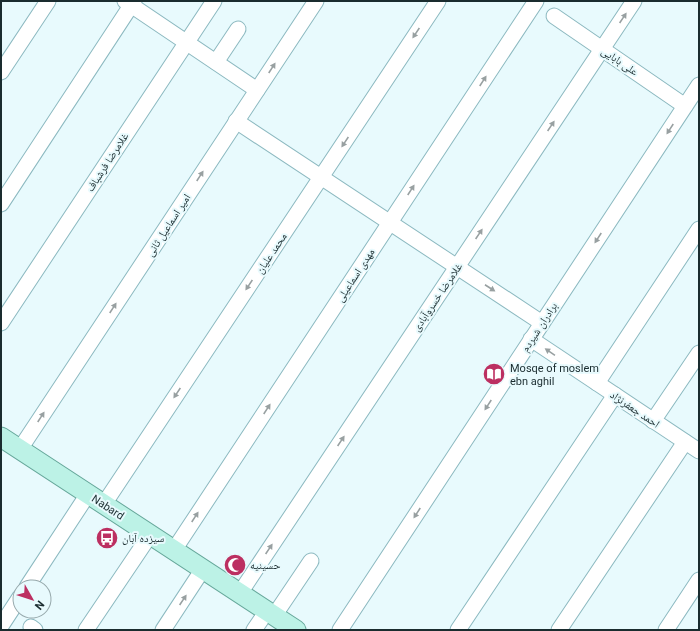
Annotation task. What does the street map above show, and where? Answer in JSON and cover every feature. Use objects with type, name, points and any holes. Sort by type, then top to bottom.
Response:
[{"type":"main road","name":"Nabard","points":[[1,437],[296,630]]},
{"type":"street","points":[[1,72],[48,1]]},
{"type":"street","name":"غلامرضا فرشباف","points":[[1,323],[214,1]]},
{"type":"street","name":"امیر اسماعیل ثانی","points":[[20,449],[316,1]]},
{"type":"street","name":"محمد علیان","points":[[104,504],[438,1]]},
{"type":"street","name":"غلامرضا خسروآبادی","points":[[240,593],[634,1]]},
{"type":"street","points":[[1,204],[130,2],[257,90]]},
{"type":"street","name":"مهدی اسماعیلی","points":[[174,550],[534,2]]},
{"type":"street","name":"علی بابایی","points":[[554,16],[685,106]]},
{"type":"street","points":[[216,62],[238,29]]},
{"type":"street","name":"برادران شیردم","points":[[340,630],[699,85]]},
{"type":"street","points":[[236,121],[542,323]]},
{"type":"street","points":[[597,383],[699,229]]},
{"type":"street","name":"احمد جعفرنژاد","points":[[531,340],[699,451]]},
{"type":"street","points":[[654,421],[699,352]]},
{"type":"street","points":[[458,630],[616,396]]},
{"type":"street","points":[[559,630],[685,442]]},
{"type":"street","points":[[31,579],[88,494]]},
{"type":"street","points":[[86,630],[150,534]]},
{"type":"street","points":[[254,630],[271,613],[311,561]]},
{"type":"street","points":[[163,630],[204,569]]},
{"type":"street","points":[[666,630],[699,580]]},
{"type":"street","points":[[1,626],[12,609]]},
{"type":"place","name":"Mosqe of moslem ebn aghil","points":[[494,374]]},
{"type":"place","name":"سیزده آبان","points":[[107,538]]},
{"type":"place","name":"حسینیه","points":[[235,565]]}]
